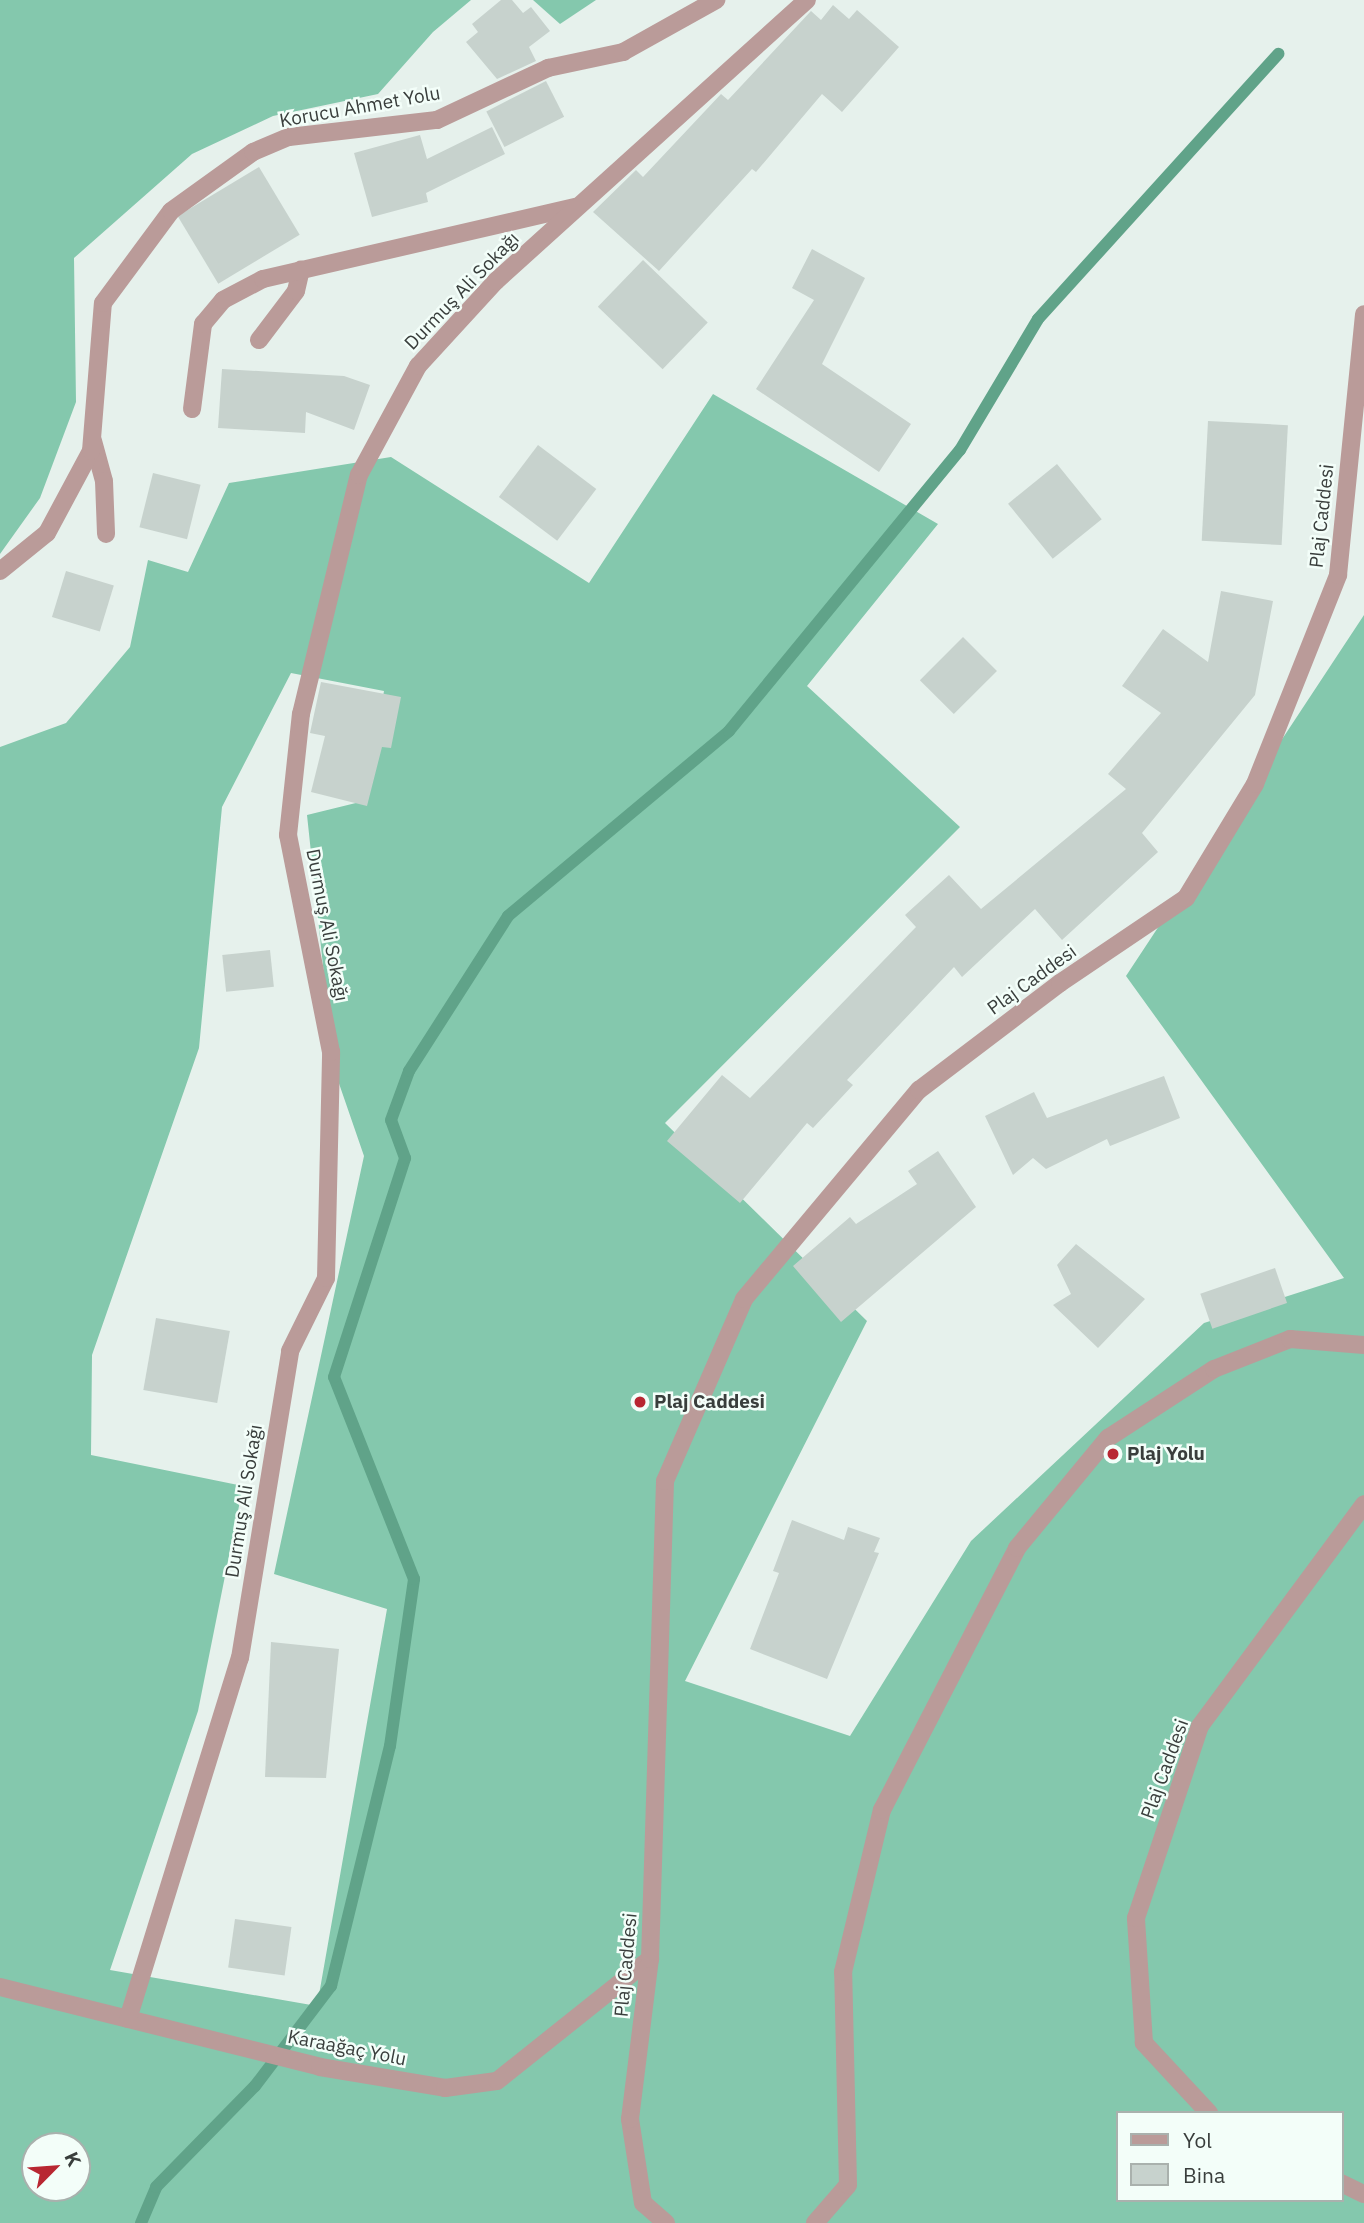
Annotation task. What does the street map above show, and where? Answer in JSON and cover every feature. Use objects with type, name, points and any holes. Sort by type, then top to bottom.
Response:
[{"type":"street","name":"Korucu Ahmet Yolu","points":[[0,570],[47,533],[92,438],[103,303],[171,211],[253,152],[289,137],[437,120],[548,68],[623,52],[716,0]]},
{"type":"street","name":"Durmuş Ali Sokağı","points":[[128,2019],[240,1658],[290,1351],[326,1278],[331,1052],[288,835],[301,714],[359,475],[418,366],[496,281],[807,0]]},
{"type":"street","points":[[192,409],[203,324],[223,300],[263,279],[579,206]]},
{"type":"street","points":[[259,340],[296,292],[301,270]]},
{"type":"street","name":"Plaj Caddesi","points":[[666,2223],[643,2203],[630,2119],[650,1959],[665,1481],[744,1299],[919,1090],[1060,983],[1186,898],[1255,784],[1338,575],[1364,314]]},
{"type":"street","points":[[92,438],[104,481],[106,534]]},
{"type":"street","points":[[815,2223],[848,2185],[843,1972],[883,1810],[1017,1548],[1108,1438],[1214,1369],[1290,1339],[1363,1342]]},
{"type":"street","name":"Plaj Caddesi","points":[[1207,2111],[1144,2043],[1136,1918],[1200,1726],[1364,1504]]},
{"type":"street","name":"Karaağaç Yolu","points":[[0,1987],[128,2019],[160,2023],[320,2067],[445,2088],[497,2081],[650,1959]]},
{"type":"street","points":[[1343,2184],[1364,2194]]},
{"type":"green space","points":[[0,0],[471,0],[433,32],[378,94],[273,116],[192,154],[74,258],[76,402],[40,498],[0,554]]},
{"type":"green space","points":[[533,0],[596,0],[560,24]]},
{"type":"green space","points":[[713,394],[938,524],[807,686],[960,827],[665,1123],[867,1321],[685,1681],[850,1736],[971,1541],[1204,1323],[1344,1278],[1126,976],[1364,615],[1364,2223],[0,2223],[0,747],[66,723],[130,647],[148,560],[188,572],[229,483],[391,457],[589,583]],"holes":[[[291,673],[384,691],[364,801],[307,815],[334,1069],[364,1156],[274,1574],[387,1609],[317,2006],[110,1970],[198,1711],[243,1486],[91,1455],[92,1355],[199,1048],[222,807]]]},
{"type":"building","points":[[501,0],[512,0],[523,13],[531,7],[550,31],[529,47],[536,61],[497,79],[466,42],[478,32],[472,24]]},
{"type":"building","points":[[833,5],[849,19],[857,10],[899,47],[842,112],[822,94],[756,172],[752,169],[659,271],[593,212],[636,170],[643,177],[721,94],[728,100],[811,11],[821,20]]},
{"type":"building","points":[[546,81],[564,117],[504,147],[486,111]]},
{"type":"building","points":[[492,127],[505,154],[426,193],[428,202],[372,217],[354,153],[420,135],[427,159]]},
{"type":"building","points":[[259,167],[300,235],[218,284],[178,216]]},
{"type":"building","points":[[812,249],[865,278],[822,364],[911,424],[879,472],[756,389],[814,300],[792,288]]},
{"type":"building","points":[[643,260],[708,323],[663,369],[598,307]]},
{"type":"building","points":[[222,369],[344,376],[370,385],[354,430],[306,412],[305,433],[218,428]]},
{"type":"building","points":[[1208,421],[1288,425],[1282,545],[1202,541]]},
{"type":"building","points":[[538,445],[596,489],[557,541],[499,497]]},
{"type":"building","points":[[1057,464],[1102,519],[1053,559],[1008,504]]},
{"type":"building","points":[[153,473],[201,485],[187,539],[139,527]]},
{"type":"building","points":[[66,571],[114,586],[100,632],[52,617]]},
{"type":"building","points":[[1221,591],[1273,601],[1255,695],[1142,833],[1158,852],[1062,940],[1035,909],[962,977],[954,967],[847,1080],[853,1085],[813,1128],[807,1123],[740,1203],[667,1141],[722,1075],[750,1098],[916,927],[905,915],[949,875],[981,909],[1126,789],[1108,774],[1161,713],[1122,686],[1163,629],[1208,662]]},
{"type":"building","points":[[963,637],[997,671],[954,714],[920,680]]},
{"type":"building","points":[[321,682],[401,697],[391,748],[382,747],[367,806],[311,792],[325,736],[310,733]]},
{"type":"building","points":[[270,950],[274,987],[226,992],[222,955]]},
{"type":"building","points":[[1164,1076],[1180,1118],[1110,1146],[1107,1139],[1046,1169],[1033,1158],[1013,1175],[985,1116],[1034,1092],[1047,1118]]},
{"type":"building","points":[[938,1151],[976,1207],[841,1322],[793,1266],[850,1217],[856,1224],[917,1184],[908,1171]]},
{"type":"building","points":[[1076,1244],[1145,1299],[1098,1348],[1053,1305],[1071,1294],[1057,1265]]},
{"type":"building","points":[[1275,1268],[1287,1303],[1212,1329],[1200,1294]]},
{"type":"building","points":[[156,1318],[230,1331],[217,1403],[143,1390]]},
{"type":"building","points":[[792,1520],[844,1540],[848,1527],[880,1538],[874,1552],[879,1553],[827,1679],[750,1649],[779,1573],[773,1571]]},
{"type":"building","points":[[271,1642],[339,1649],[326,1778],[265,1777]]},
{"type":"building","points":[[235,1919],[291,1927],[285,1975],[228,1968]]},
{"type":"waterway","points":[[141,2223],[156,2187],[255,2086],[331,1986],[390,1746],[414,1579],[334,1377],[405,1158],[391,1120],[409,1071],[508,916],[729,731],[960,450],[1038,319],[1278,54]]},
{"type":"place","name":"Plaj Caddesi","points":[[640,1402]]},
{"type":"place","name":"Plaj Yolu","points":[[1113,1454]]}]
